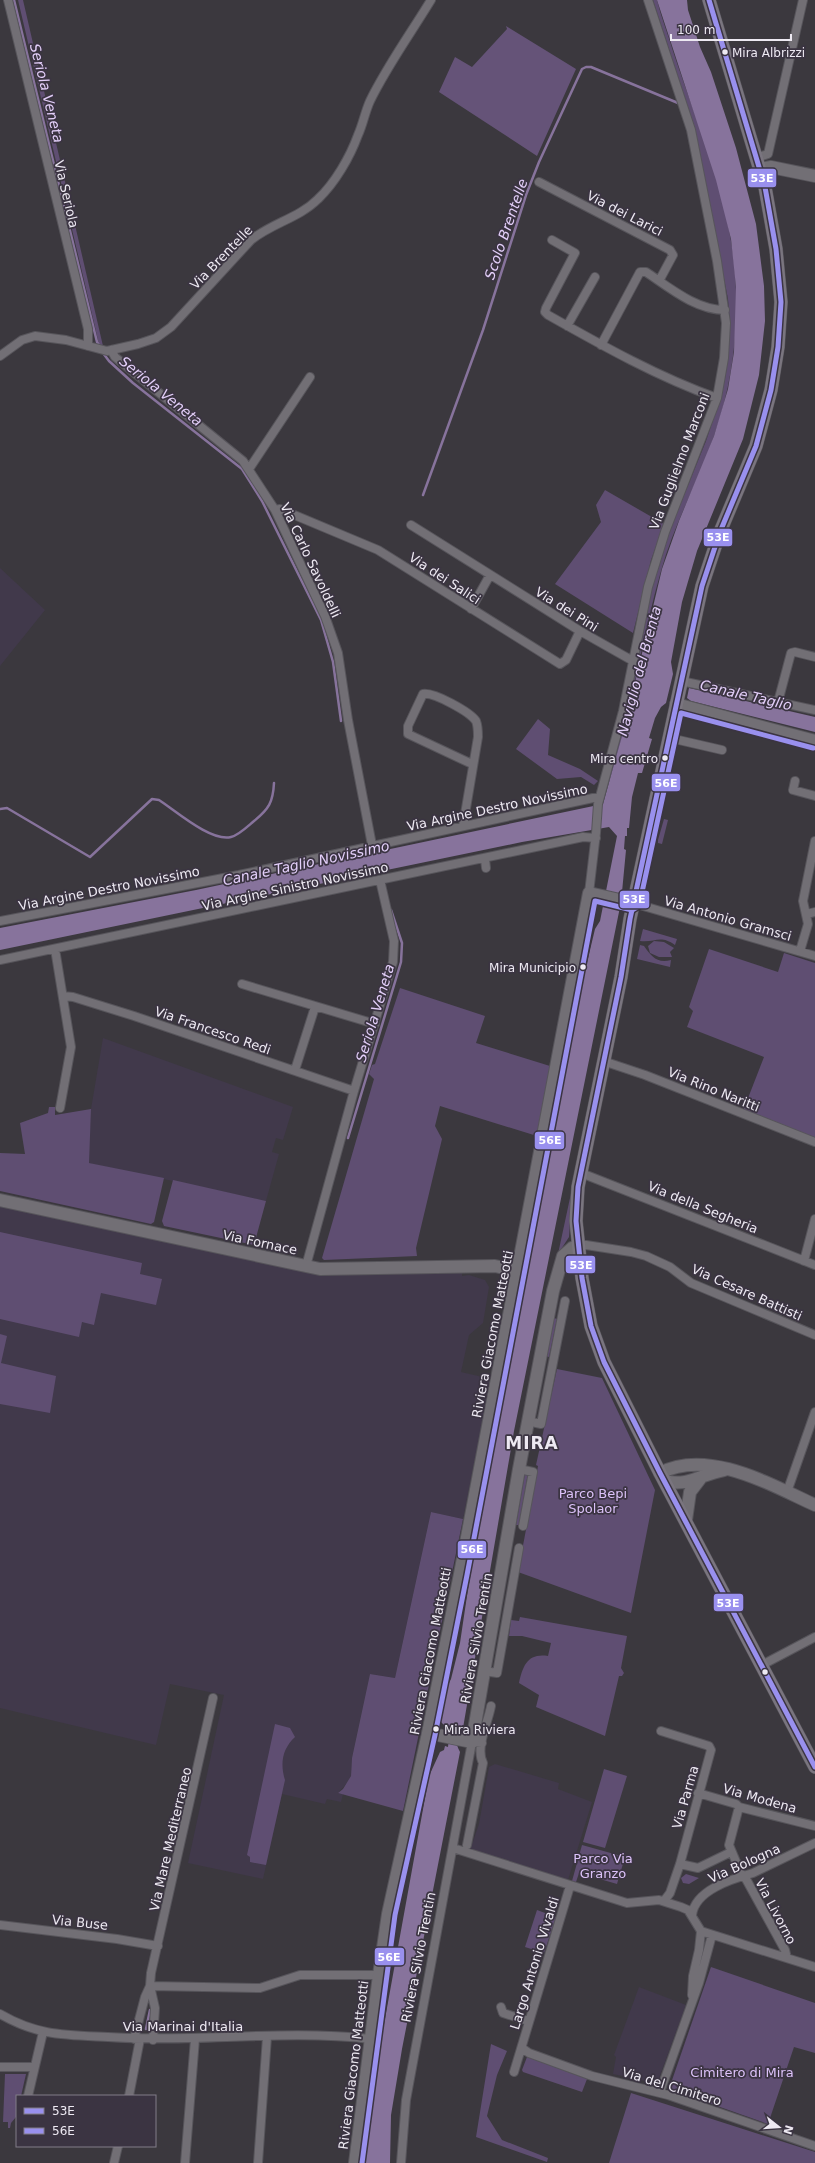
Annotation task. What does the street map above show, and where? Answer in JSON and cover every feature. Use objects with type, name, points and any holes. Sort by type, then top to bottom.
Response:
[{"type":"main road","points":[[709,0],[764,162],[779,277],[780,324],[775,368],[768,408],[756,446],[720,532],[707,571],[681,682],[670,738],[627,902],[621,977],[581,1173],[577,1207],[578,1246],[591,1326],[604,1362],[662,1477],[815,1767]]},
{"type":"street","name":"Via Seriola","points":[[8,0],[88,328],[88,346]]},
{"type":"street","name":"Via Brentelle","points":[[0,356],[18,342],[35,336],[66,340],[98,349],[109,350],[147,342],[164,333],[251,240],[264,230],[302,211],[321,196],[355,144],[367,107],[375,91],[432,0]]},
{"type":"street","name":"Via Guglielmo Marconi","points":[[595,894],[598,801],[616,739],[642,613],[656,560],[717,398],[724,358],[725,310],[691,130],[648,0]]},
{"type":"street","points":[[803,0],[764,162],[815,176]]},
{"type":"street","name":"Via dei Larici","points":[[538,182],[670,250],[673,255],[659,281]]},
{"type":"street","points":[[552,240],[575,253],[545,312],[601,346],[657,373],[717,398]]},
{"type":"street","points":[[601,346],[637,275],[642,271],[696,304],[710,310],[725,310]]},
{"type":"street","points":[[567,326],[595,277]]},
{"type":"street","name":"Via Carlo Savoldelli","points":[[109,350],[115,357],[229,448],[249,469],[275,510],[320,605],[338,653],[348,720],[372,845]]},
{"type":"street","points":[[249,469],[310,377]]},
{"type":"street","name":"Via dei Salici","points":[[275,510],[280,509],[378,550],[560,664],[566,660],[580,631]]},
{"type":"street","name":"Via dei Pini","points":[[410,525],[580,631],[633,661]]},
{"type":"street","points":[[471,609],[490,575]]},
{"type":"street","points":[[778,702],[791,653],[795,652],[815,657]]},
{"type":"street","points":[[681,682],[815,710]]},
{"type":"street","points":[[463,826],[472,764],[478,737],[477,724],[474,719],[460,708],[430,695],[423,694],[408,726],[408,734],[472,764]]},
{"type":"street","points":[[677,702],[815,741]]},
{"type":"street","points":[[670,738],[722,750]]},
{"type":"street","points":[[795,781],[792,790],[815,796]]},
{"type":"street","name":"Via Argine Destro Novissimo","points":[[0,921],[239,875],[463,826],[598,801]]},
{"type":"street","name":"Via Argine Sinistro Novissimo","points":[[0,960],[485,859],[596,834]]},
{"type":"street","points":[[800,951],[811,913],[804,899],[815,841]]},
{"type":"street","points":[[485,859],[486,868]]},
{"type":"street","points":[[306,1266],[354,1091],[391,969],[394,947],[380,880]]},
{"type":"street","points":[[595,894],[627,902]]},
{"type":"street","name":"Riviera Giacomo Matteotti","points":[[356,2163],[378,1975],[388,1914],[434,1734],[581,934],[595,894]]},
{"type":"street","name":"Via Antonio Gramsci","points":[[627,902],[815,956]]},
{"type":"street","points":[[55,949],[71,1048],[60,1108]]},
{"type":"street","points":[[242,984],[375,1024]]},
{"type":"street","name":"Via Francesco Redi","points":[[63,996],[74,997],[354,1091]]},
{"type":"street","points":[[295,1070],[315,1007]]},
{"type":"street","name":"Via Rino Naritti","points":[[603,1061],[662,1081],[815,1142]]},
{"type":"street","name":"Via della Segheria","points":[[581,1173],[815,1265]]},
{"type":"street","name":"Via Fornace","points":[[0,1200],[320,1269],[495,1266],[518,1271]]},
{"type":"street","points":[[804,1261],[815,1219]]},
{"type":"street","name":"Via Cesare Battisti","points":[[578,1246],[586,1245],[646,1256],[670,1267],[691,1283],[815,1335]]},
{"type":"street","name":"Riviera Silvio Trentin","points":[[401,2163],[406,2100],[453,1848],[477,1743],[484,1671],[504,1592],[519,1469],[548,1314],[563,1256],[572,1248],[578,1246]]},
{"type":"street","points":[[528,1421],[541,1424],[565,1301]]},
{"type":"street","points":[[548,1314],[562,1317]]},
{"type":"street","points":[[540,1358],[553,1361]]},
{"type":"street","points":[[787,1492],[815,1412]]},
{"type":"street","points":[[662,1477],[672,1467],[686,1465],[716,1466],[729,1469],[815,1505]]},
{"type":"street","points":[[519,1469],[533,1472],[523,1526]]},
{"type":"street","points":[[662,1477],[686,1483],[701,1478],[711,1472],[729,1469]]},
{"type":"street","points":[[686,1520],[690,1492],[701,1478]]},
{"type":"street","points":[[504,1592],[519,1548]]},
{"type":"street","points":[[762,1665],[815,1637]]},
{"type":"street","name":"Via Mare Mediterraneo","points":[[129,2095],[145,1997],[150,1986],[213,1698]]},
{"type":"street","points":[[467,1845],[483,1763],[477,1743],[491,1706]]},
{"type":"street","name":"Via Parma","points":[[661,1731],[709,1746],[710,1754],[698,1793],[680,1864],[670,1893],[664,1901]]},
{"type":"street","points":[[434,1734],[477,1743]]},
{"type":"street","name":"Via Modena","points":[[698,1793],[736,1804],[739,1807],[815,1826]]},
{"type":"street","points":[[739,1807],[729,1841],[731,1852],[742,1876]]},
{"type":"street","name":"Via Bologna","points":[[692,1915],[695,1906],[704,1895],[742,1876],[753,1874],[815,1843]]},
{"type":"street","points":[[453,1848],[627,1903],[664,1901],[681,1907],[692,1915],[701,1931],[689,2010]]},
{"type":"street","points":[[680,1864],[698,1868],[731,1852]]},
{"type":"street","name":"Via Livorno","points":[[742,1876],[746,1879],[785,1950],[786,1954],[781,1956]]},
{"type":"street","name":"Largo Antonio Vivaldi","points":[[514,2072],[522,2048],[528,2021],[570,1886]]},
{"type":"street","name":"Via Buse","points":[[0,1925],[117,1938],[158,1946]]},
{"type":"street","points":[[701,1931],[815,1967]]},
{"type":"street","points":[[660,2092],[689,2010],[712,1935]]},
{"type":"street","points":[[150,1986],[260,1988],[271,1986],[282,1980],[300,1975],[378,1975]]},
{"type":"street","name":"Via Mare Mediterraneo","points":[[150,1986],[155,2008],[153,2040]]},
{"type":"street","points":[[501,2007],[504,2013],[528,2021]]},
{"type":"street","name":"Via Marinai d'Italia","points":[[0,2014],[22,2026],[43,2032],[137,2039],[153,2040],[315,2036],[371,2039]]},
{"type":"street","points":[[28,2095],[43,2032]]},
{"type":"street","points":[[258,2163],[267,2037]]},
{"type":"street","points":[[185,2163],[195,2039]]},
{"type":"street","name":"Via del Cimitero","points":[[522,2048],[529,2053],[592,2076],[660,2092],[815,2146]]},
{"type":"street","points":[[0,2067],[34,2068]]},
{"type":"street","points":[[114,2163],[118,2147]]},
{"type":"shaded area","points":[[506,26],[576,69],[537,156],[439,92],[455,57],[472,67],[507,29]]},
{"type":"shaded area","points":[[0,568],[45,610],[0,666]]},
{"type":"shaded area","points":[[103,1038],[293,1107],[283,1140],[276,1138],[272,1152],[279,1154],[266,1201],[88,1163],[91,1109]]},
{"type":"shaded area","points":[[0,1205],[317,1274],[462,1272],[462,1276],[469,1275],[485,1280],[489,1287],[483,1323],[469,1335],[461,1372],[491,1379],[463,1519],[431,1512],[395,1678],[370,1674],[352,1758],[351,1776],[348,1782],[338,1793],[343,1794],[341,1802],[327,1799],[325,1804],[282,1794],[263,1879],[188,1863],[224,1695],[170,1684],[156,1745],[0,1708]]},
{"type":"shaded area","points":[[495,1764],[559,1783],[558,1789],[592,1802],[568,1880],[565,1882],[470,1850],[479,1824],[489,1767]]},
{"type":"shaded area","points":[[639,1987],[686,2005],[658,2081],[655,2083],[613,2074],[616,2057],[614,2055]]},
{"type":"green space","points":[[18,0],[23,0],[103,346],[99,345]]},
{"type":"green space","points":[[653,0],[657,0],[660,13],[721,193],[731,241],[734,265],[736,290],[735,340],[727,389],[714,436],[679,520],[661,571],[622,737],[606,791],[646,608],[659,557],[706,441],[722,393],[726,373],[730,325],[728,299],[695,129]]},
{"type":"green space","points":[[605,490],[664,524],[651,560],[633,633],[555,584],[601,522],[596,505]]},
{"type":"green space","points":[[538,719],[550,729],[548,755],[580,769],[598,781],[594,785],[581,777],[557,779],[516,749]]},
{"type":"green space","points":[[664,819],[668,820],[662,844],[658,843],[658,840]]},
{"type":"green space","points":[[643,929],[677,939],[675,945],[661,939],[640,941]]},
{"type":"green space","points":[[654,941],[664,942],[674,948],[670,952],[672,957],[659,957],[650,953],[648,946]]},
{"type":"green space","points":[[640,945],[644,946],[652,956],[658,960],[671,960],[670,967],[637,959]]},
{"type":"green space","points":[[709,949],[778,972],[784,953],[815,963],[815,1138],[743,1111],[764,1057],[687,1027],[693,1011],[689,1007]]},
{"type":"green space","points":[[400,988],[485,1016],[476,1043],[550,1066],[537,1136],[440,1106],[435,1126],[442,1139],[416,1248],[417,1256],[324,1260],[322,1258],[374,1079],[369,1074],[372,1065],[375,1064]]},
{"type":"green space","points":[[49,1107],[55,1107],[55,1115],[91,1109],[89,1163],[164,1178],[154,1222],[151,1224],[0,1191],[0,1153],[25,1154],[20,1123],[48,1113]]},
{"type":"green space","points":[[173,1180],[266,1201],[254,1245],[164,1226],[162,1221]]},
{"type":"green space","points":[[573,1184],[569,1237],[558,1254]]},
{"type":"green space","points":[[0,1232],[142,1263],[140,1274],[162,1279],[156,1305],[101,1293],[94,1325],[82,1322],[79,1337],[0,1319]]},
{"type":"green space","points":[[554,1318],[557,1319],[549,1357],[546,1356]]},
{"type":"green space","points":[[0,1334],[7,1336],[1,1363],[56,1376],[50,1413],[0,1404]]},
{"type":"green space","name":"Parco Bepi Spolaor","points":[[557,1369],[602,1378],[655,1490],[631,1613],[518,1572],[538,1466],[536,1465]]},
{"type":"green space","points":[[525,1473],[528,1473],[519,1525],[516,1525]]},
{"type":"green space","points":[[431,1512],[463,1519],[403,1811],[338,1793],[343,1789],[351,1776],[352,1758],[370,1674],[395,1678]]},
{"type":"green space","points":[[520,1617],[627,1636],[621,1668],[624,1673],[622,1676],[619,1676],[605,1736],[536,1707],[539,1695],[519,1683],[522,1671],[531,1658],[536,1656],[548,1656],[551,1643],[522,1636],[509,1636],[511,1620],[519,1621]]},
{"type":"green space","points":[[275,1724],[290,1728],[295,1737],[287,1747],[283,1757],[283,1774],[285,1780],[266,1865],[250,1862],[250,1857],[247,1855]]},
{"type":"green space","points":[[604,1769],[627,1776],[605,1848],[583,1842]]},
{"type":"green space","name":"Parco Via Granzo","points":[[582,1845],[625,1857],[617,1884],[579,1873],[576,1882],[572,1881]]},
{"type":"green space","points":[[686,1874],[699,1878],[689,1884],[683,1883],[681,1878]]},
{"type":"green space","points":[[537,1910],[556,1917],[544,1953],[525,1947]]},
{"type":"green space","name":"Cimitero di Mira","points":[[711,1967],[815,2003],[815,2053],[794,2047],[768,2124],[669,2089]]},
{"type":"green space","points":[[491,2044],[507,2051],[497,2075],[487,2116],[502,2140],[548,2158],[547,2162],[476,2137]]},
{"type":"green space","points":[[527,2057],[587,2079],[582,2092],[523,2072],[522,2070]]},
{"type":"green space","points":[[5,2074],[26,2074],[21,2095],[16,2095],[16,2117],[11,2123],[10,2128],[8,2128],[8,2122],[3,2122]]},
{"type":"green space","points":[[631,2093],[815,2152],[815,2163],[609,2163]]},
{"type":"water","name":"Naviglio del Brenta","points":[[657,0],[687,0],[688,10],[700,47],[711,72],[736,148],[756,224],[764,286],[765,321],[759,375],[743,439],[697,551],[682,602],[671,662],[673,674],[666,703],[661,707],[655,718],[649,738],[652,739],[642,773],[638,773],[632,797],[629,828],[627,828],[627,836],[625,836],[624,849],[626,850],[622,892],[618,904],[620,907],[514,1431],[463,1728],[457,1737],[457,1746],[460,1752],[402,2049],[391,2115],[390,2163],[364,2163],[367,2124],[377,2063],[429,1776],[440,1752],[444,1750],[445,1746],[448,1747],[450,1728],[446,1727],[441,1722],[447,1687],[451,1679],[460,1643],[468,1589],[563,1064],[595,929],[600,921],[617,836],[609,827],[522,842],[0,950],[0,928],[196,890],[603,804],[624,729],[662,569],[679,521],[714,436],[728,389],[734,352],[736,287],[731,239],[716,180]]},
{"type":"water","points":[[689,688],[815,717],[815,732],[691,701],[687,698]]},
{"type":"waterway","name":"Seriola Veneta","points":[[14,0],[97,342],[100,347]]},
{"type":"waterway","name":"Scolo Brentelle","points":[[423,495],[483,330],[526,195],[539,162],[582,69],[591,67],[678,103]]},
{"type":"waterway","name":"Seriola Veneta","points":[[103,353],[109,361],[133,383],[242,469],[262,501],[321,620],[333,662],[341,721]]},
{"type":"waterway","name":"Scolo Brentelle","points":[[0,809],[7,808],[90,857],[152,799],[159,800],[194,824],[214,835],[223,837],[234,836],[246,828],[267,809],[273,795],[274,783]]},
{"type":"waterway","name":"Seriola Veneta","points":[[348,1138],[401,962],[402,943],[391,910]]},
{"type":"waterway","name":"Seriola Veneta","points":[[146,2029],[150,2010]]},
{"type":"transit line","name":"53E","points":[[709,0],[765,187],[776,249],[781,302],[778,347],[771,390],[756,446],[720,532],[702,586],[630,919],[621,977],[578,1187],[576,1221],[582,1278],[591,1326],[604,1362],[660,1473],[815,1767]]},
{"type":"transit line","name":"56E","points":[[362,2163],[395,1915],[435,1735],[467,1575],[595,901],[632,910],[639,906],[681,713],[813,748]]},
{"type":"place","name":"Mira Albrizzi","points":[[725,52]]},
{"type":"place","name":"Mira centro","points":[[665,758]]},
{"type":"place","name":"Mira Municipio","points":[[583,967]]},
{"type":"place","name":"Mira Riviera","points":[[436,1729]]},
{"type":"district","name":"MIRA","points":[[532,1443]]},
{"type":"water label","name":"Canale Taglio","points":[[746,695]]},
{"type":"water label","name":"Canale Taglio Novissimo","points":[[306,863]]}]
